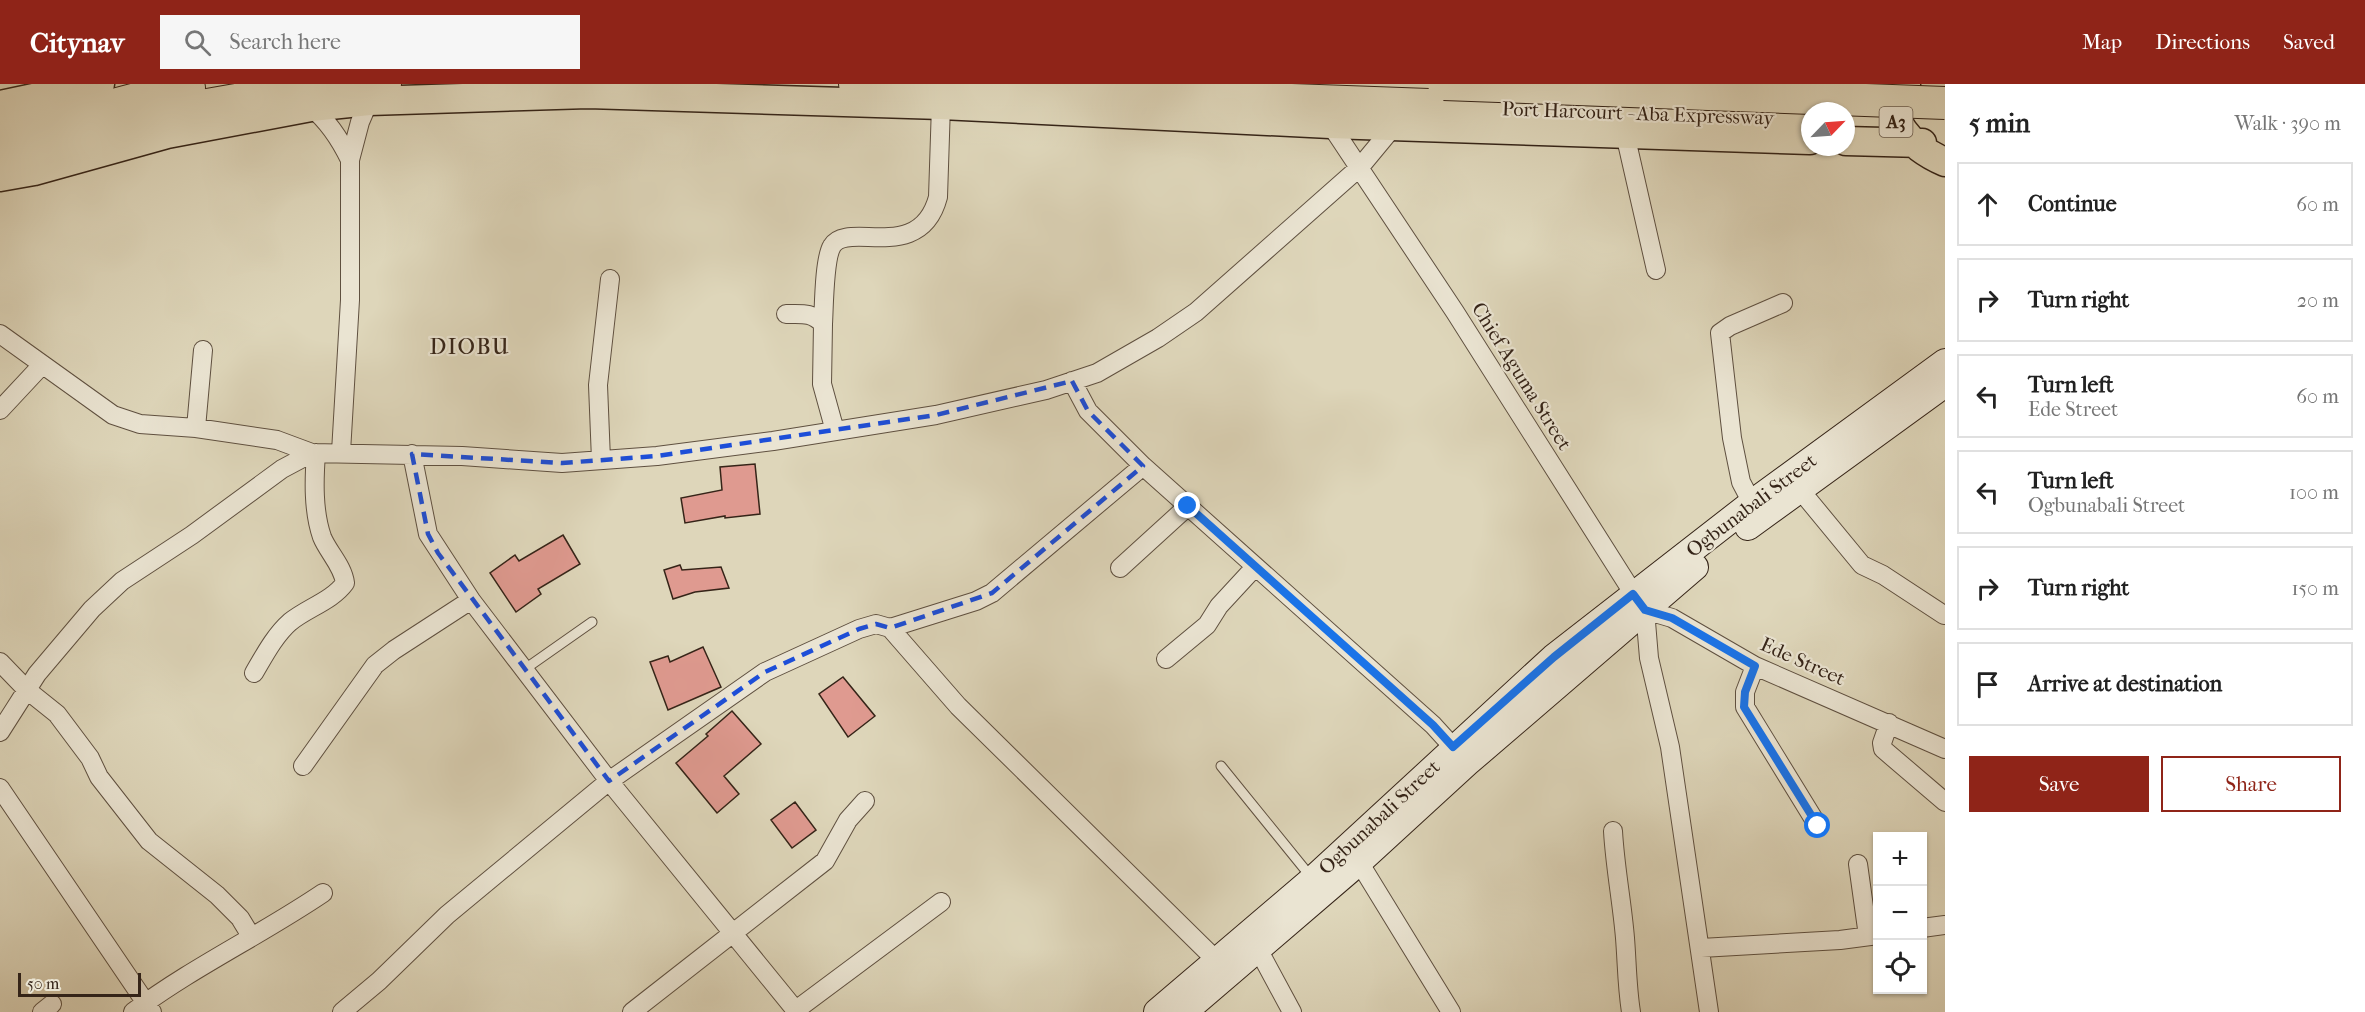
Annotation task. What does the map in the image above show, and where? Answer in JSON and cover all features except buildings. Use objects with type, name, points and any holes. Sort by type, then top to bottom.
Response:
[{"type":"highway","points":[[0,130],[72,116],[163,92],[218,84]]},
{"type":"highway","name":"Port Harcourt - Aba Expressway","points":[[855,84],[1801,119]]},
{"type":"highway","name":"Port Harcourt - Aba Expressway","points":[[1444,84],[1945,103]]},
{"type":"highway","points":[[0,157],[51,147],[171,112],[377,93]]},
{"type":"highway","points":[[167,134],[203,118],[305,95],[313,98]]},
{"type":"highway","name":"A3","points":[[1855,120],[1945,124]]},
{"type":"main road","points":[[0,105],[100,84]]},
{"type":"main road","points":[[1906,84],[1901,89],[1895,109],[1900,129],[1914,143],[1945,162]]},
{"type":"main road","points":[[377,93],[588,94],[941,105],[1330,124],[1801,140]]},
{"type":"main road","points":[[0,177],[34,171],[167,134]]},
{"type":"main road","points":[[1855,141],[1945,144]]},
{"type":"street","points":[[341,452],[350,300],[350,160],[360,122],[377,93]]},
{"type":"street","points":[[313,98],[350,160]]},
{"type":"street","points":[[834,431],[822,384],[823,324],[831,247],[837,241],[845,238],[893,238],[913,232],[934,212],[938,197],[941,105]]},
{"type":"street","name":"Chief Aguma Street","points":[[1330,124],[1455,312],[1639,602]]},
{"type":"street","points":[[0,334],[113,415],[140,424],[196,428],[277,440],[314,453],[412,454],[562,463],[657,456],[834,431],[936,415],[1046,390],[1097,373],[1158,338],[1196,312],[1360,167],[1394,126]]},
{"type":"street","points":[[1625,134],[1656,270]]},
{"type":"street","points":[[601,460],[598,385],[610,279]]},
{"type":"street","points":[[1752,503],[1741,482],[1732,438],[1720,333],[1730,326],[1783,303]]},
{"type":"street","points":[[786,314],[810,314],[823,324]]},
{"type":"street","points":[[196,428],[203,350]]},
{"type":"street","name":"Ogbunabali Street","points":[[1184,1012],[1359,862],[1639,602],[1752,503],[1945,362]]},
{"type":"street","points":[[0,410],[42,364]]},
{"type":"street","points":[[1072,381],[1088,411],[1143,466],[1433,725],[1453,747]]},
{"type":"street","name":"Ogbunabali Street","points":[[1157,1012],[1312,879],[1453,747],[1554,657],[1695,567],[1945,384]]},
{"type":"street","points":[[254,673],[274,641],[290,623],[331,596],[345,583],[344,576],[326,546],[320,529],[314,483],[314,453]]},
{"type":"street","points":[[0,732],[37,674],[92,609],[122,581],[192,535],[282,469],[314,453]]},
{"type":"street","points":[[412,454],[428,534],[471,600],[609,782],[796,1011],[941,902]]},
{"type":"street","points":[[890,628],[976,601],[992,592],[1143,466]]},
{"type":"street","points":[[1800,491],[1862,565],[1883,575],[1944,615]]},
{"type":"street","points":[[1120,568],[1188,506]]},
{"type":"street","points":[[1166,659],[1207,625],[1219,606],[1256,567]]},
{"type":"street","points":[[303,766],[375,665],[471,600]]},
{"type":"street","points":[[1639,602],[1649,658],[1670,747],[1709,1012]]},
{"type":"street","name":"Ede Street","points":[[1639,602],[1672,618],[1755,666],[1890,723],[1945,749]]},
{"type":"street","points":[[342,1012],[379,981],[447,915],[609,782],[765,672],[859,629],[876,624],[890,628],[958,706],[1217,961]]},
{"type":"street","points":[[0,662],[27,690],[57,714],[90,758],[99,777],[149,841],[217,895],[240,918],[251,936]]},
{"type":"street","points":[[1755,666],[1745,692],[1744,707],[1818,826]]},
{"type":"street","points":[[1890,723],[1882,743],[1883,749],[1945,802]]},
{"type":"street","points":[[0,788],[143,1009],[251,936],[281,921],[323,893]]},
{"type":"street","points":[[632,1012],[825,861],[848,820],[865,801]]},
{"type":"street","points":[[1613,831],[1614,861],[1625,938],[1626,982],[1631,1012]]},
{"type":"street","points":[[1359,862],[1451,1012]]},
{"type":"street","points":[[1701,948],[1873,936],[1858,864]]},
{"type":"street","points":[[1927,927],[1945,925]]},
{"type":"street","points":[[1258,949],[1292,1012]]},
{"type":"lane","points":[[525,669],[592,622]]},
{"type":"lane","points":[[1221,766],[1312,879]]},
{"type":"highlighted area","points":[[1072,381],[1088,411],[1143,466],[992,593],[890,628],[876,624],[859,629],[765,672],[609,781],[438,553],[428,534],[412,454],[562,463],[657,456],[936,415]]},
{"type":"district","name":"DIOBU","points":[[470,346]]},
{"type":"route","points":[[1188,506],[1433,725],[1453,747],[1554,657],[1633,594],[1645,610],[1672,618],[1755,666],[1745,692],[1744,707],[1818,826]]}]
